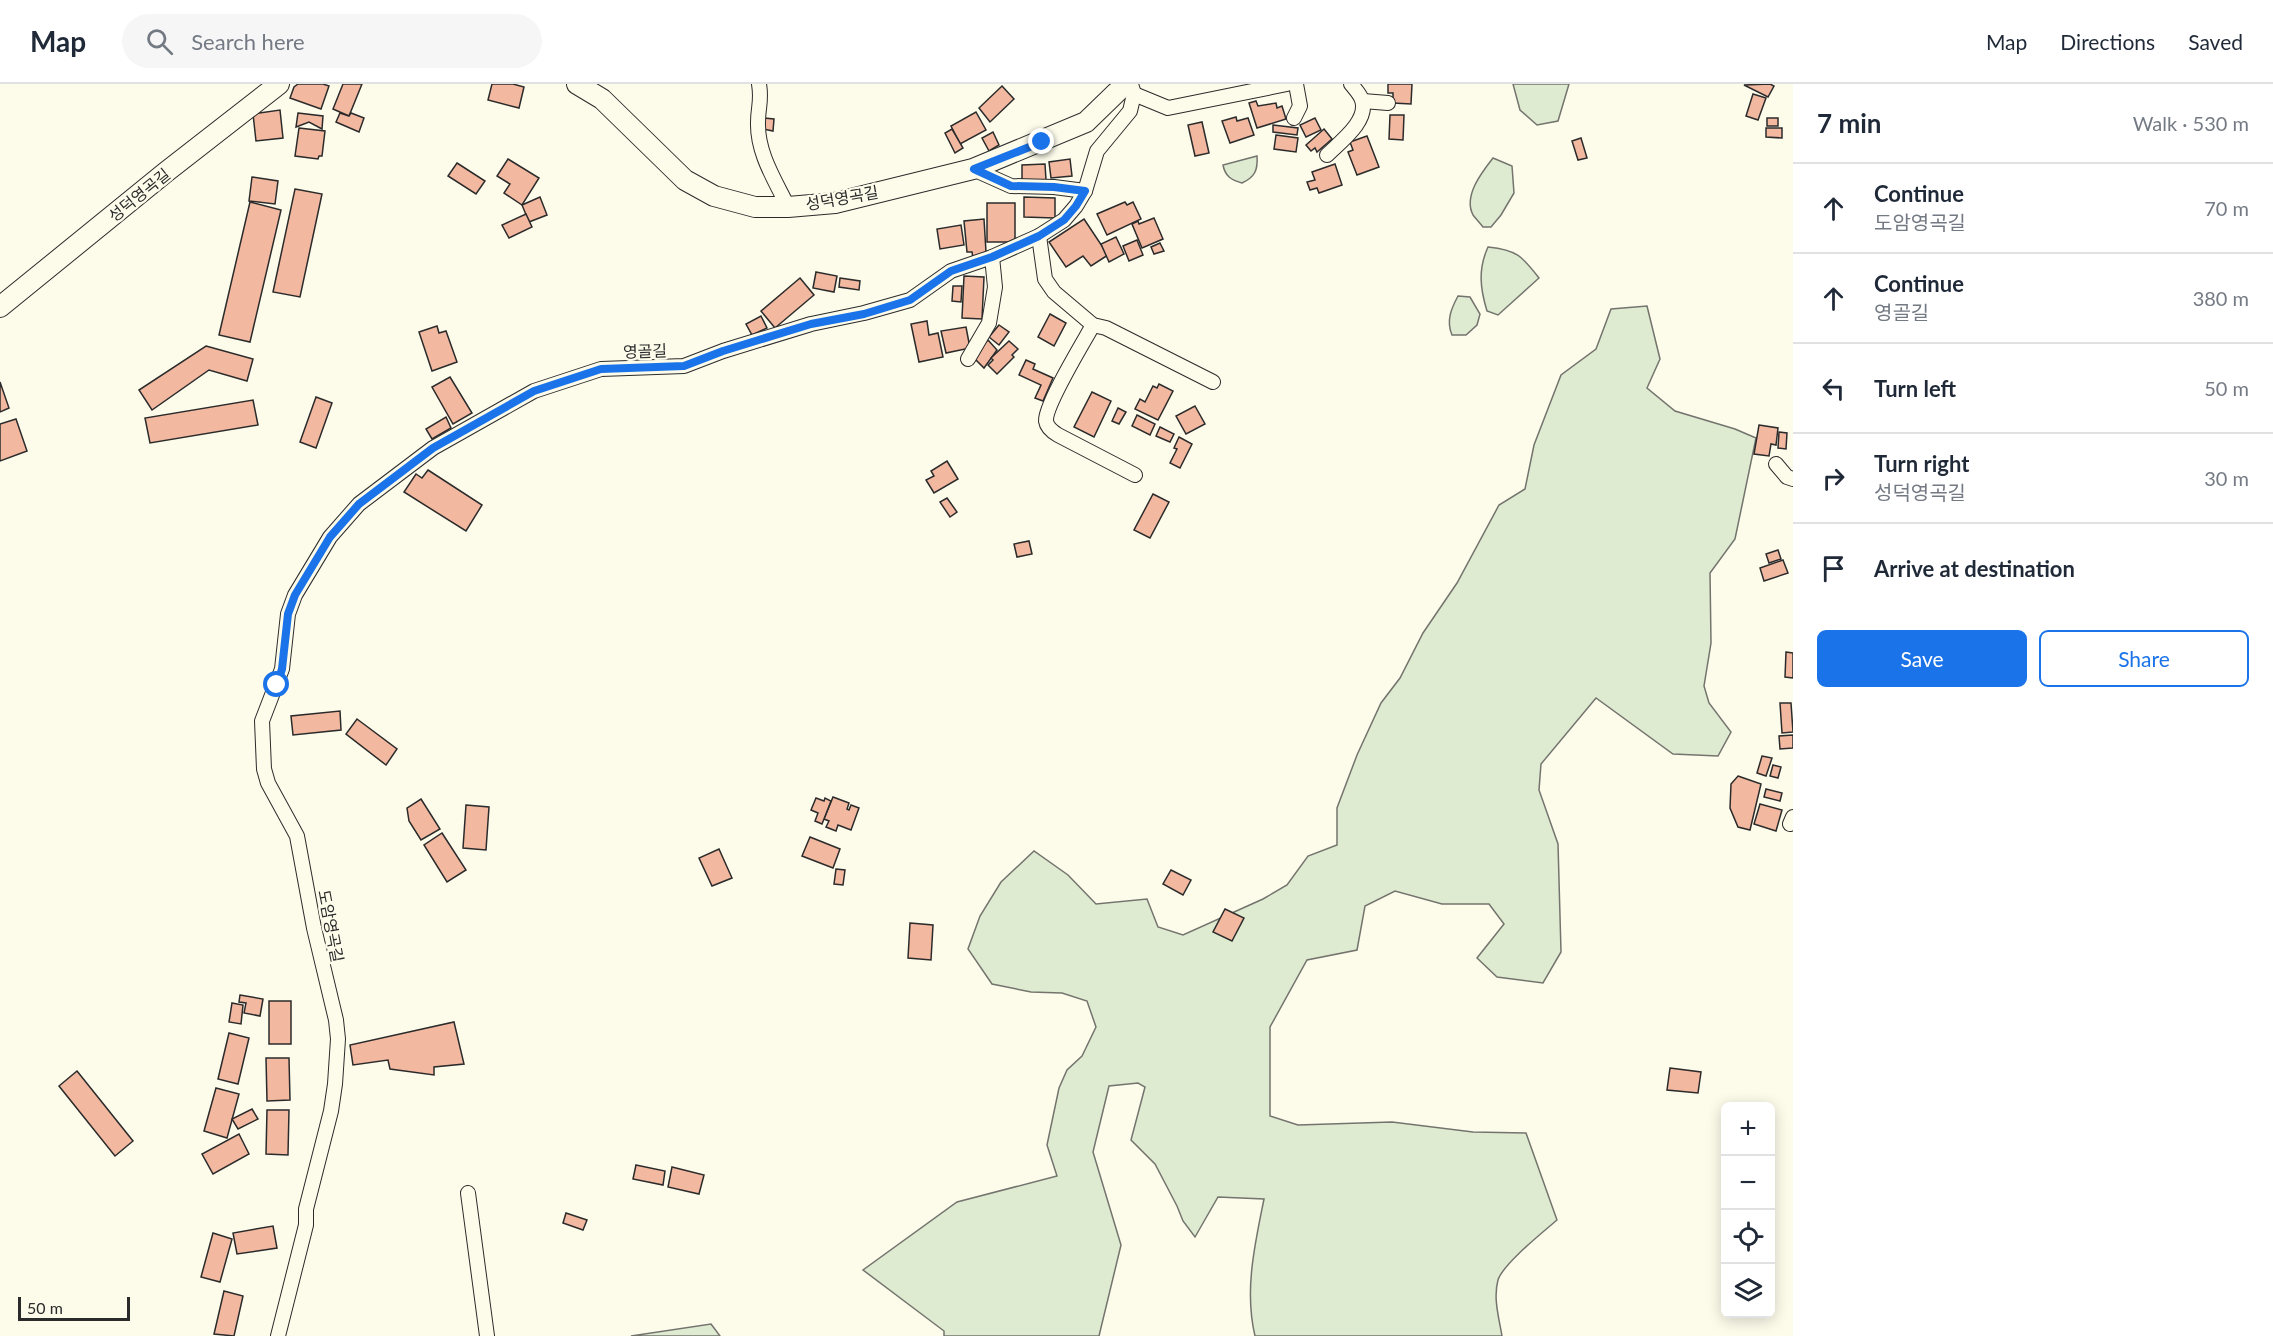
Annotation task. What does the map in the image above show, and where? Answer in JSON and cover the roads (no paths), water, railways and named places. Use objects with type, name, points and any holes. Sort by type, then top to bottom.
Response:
[{"type":"main road","name":"성덕영곡길","points":[[0,307],[279,84]]},
{"type":"main road","name":"성덕영곡길","points":[[577,84],[602,99],[685,180],[714,196],[755,207],[835,203],[974,169],[1086,122],[1119,90],[1129,87]]},
{"type":"street","points":[[759,84],[762,99],[758,122],[761,152],[788,207]]},
{"type":"street","points":[[1129,87],[1168,108],[1287,84]]},
{"type":"street","points":[[1294,118],[1300,106],[1296,84]]},
{"type":"street","points":[[1327,155],[1358,123],[1364,108],[1351,84]]},
{"type":"street","name":"영골길","points":[[330,537],[359,504],[433,448],[534,391],[601,369],[684,366],[723,351],[811,324],[864,314],[910,300],[951,271],[992,257],[1039,236],[1064,220],[1076,206],[1085,191],[1097,152],[1130,111],[1129,87]]},
{"type":"street","points":[[1362,101],[1388,103]]},
{"type":"street","points":[[974,169],[1011,186],[1054,187],[1085,191]]},
{"type":"street","points":[[1039,236],[1045,279],[1054,292],[1092,325],[1106,328],[1213,382]]},
{"type":"street","points":[[968,359],[989,322],[995,287],[992,257]]},
{"type":"street","points":[[1092,325],[1051,404],[1046,421],[1049,429],[1058,435],[1135,475]]},
{"type":"street","points":[[1776,464],[1786,477],[1793,479]]},
{"type":"street","name":"도암영곡길","points":[[278,1336],[306,1225],[306,1209],[332,1111],[338,1039],[336,1020],[314,928],[297,836],[268,783],[264,769],[262,721],[282,669],[288,614],[295,595],[330,537]]},
{"type":"street","points":[[468,1193],[487,1336]]}]
